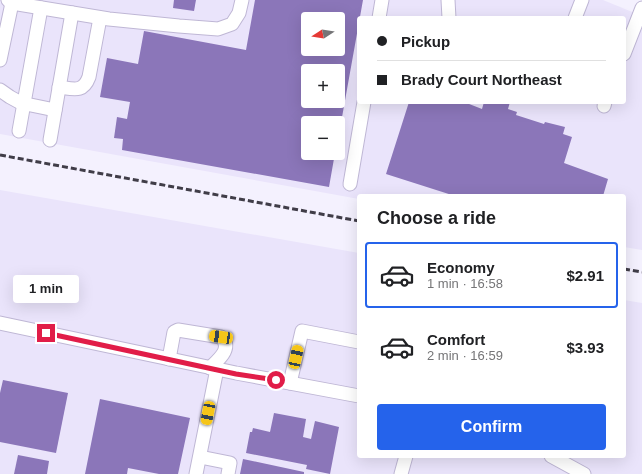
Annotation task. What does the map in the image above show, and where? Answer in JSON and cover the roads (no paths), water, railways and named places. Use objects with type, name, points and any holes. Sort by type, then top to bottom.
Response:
[{"type":"street","points":[[0,60],[10,2],[100,18],[171,26],[218,29],[232,24],[239,13],[242,0]]},
{"type":"street","points":[[379,16],[382,0]]},
{"type":"street","points":[[448,0],[449,16]]},
{"type":"street","points":[[576,16],[582,0]]},
{"type":"street","points":[[19,131],[41,8]]},
{"type":"street","points":[[626,49],[642,8]]},
{"type":"street","points":[[50,140],[72,13]]},
{"type":"street","points":[[59,87],[74,89],[82,88],[87,83],[100,18]]},
{"type":"street","points":[[0,90],[24,104],[55,110]]},
{"type":"street","points":[[350,184],[364,104]]},
{"type":"street","points":[[0,323],[214,369],[357,396]]},
{"type":"street","points":[[169,359],[174,332],[178,330],[221,337],[226,344],[225,351],[214,369],[196,474]]},
{"type":"street","points":[[290,383],[302,331],[357,342]]},
{"type":"street","points":[[200,457],[230,463],[228,474]]},
{"type":"street","points":[[401,474],[405,458]]},
{"type":"street","points":[[555,458],[584,474]]},
{"type":"railway","points":[[0,155],[357,221]]},
{"type":"railway","points":[[626,269],[642,272]]}]
